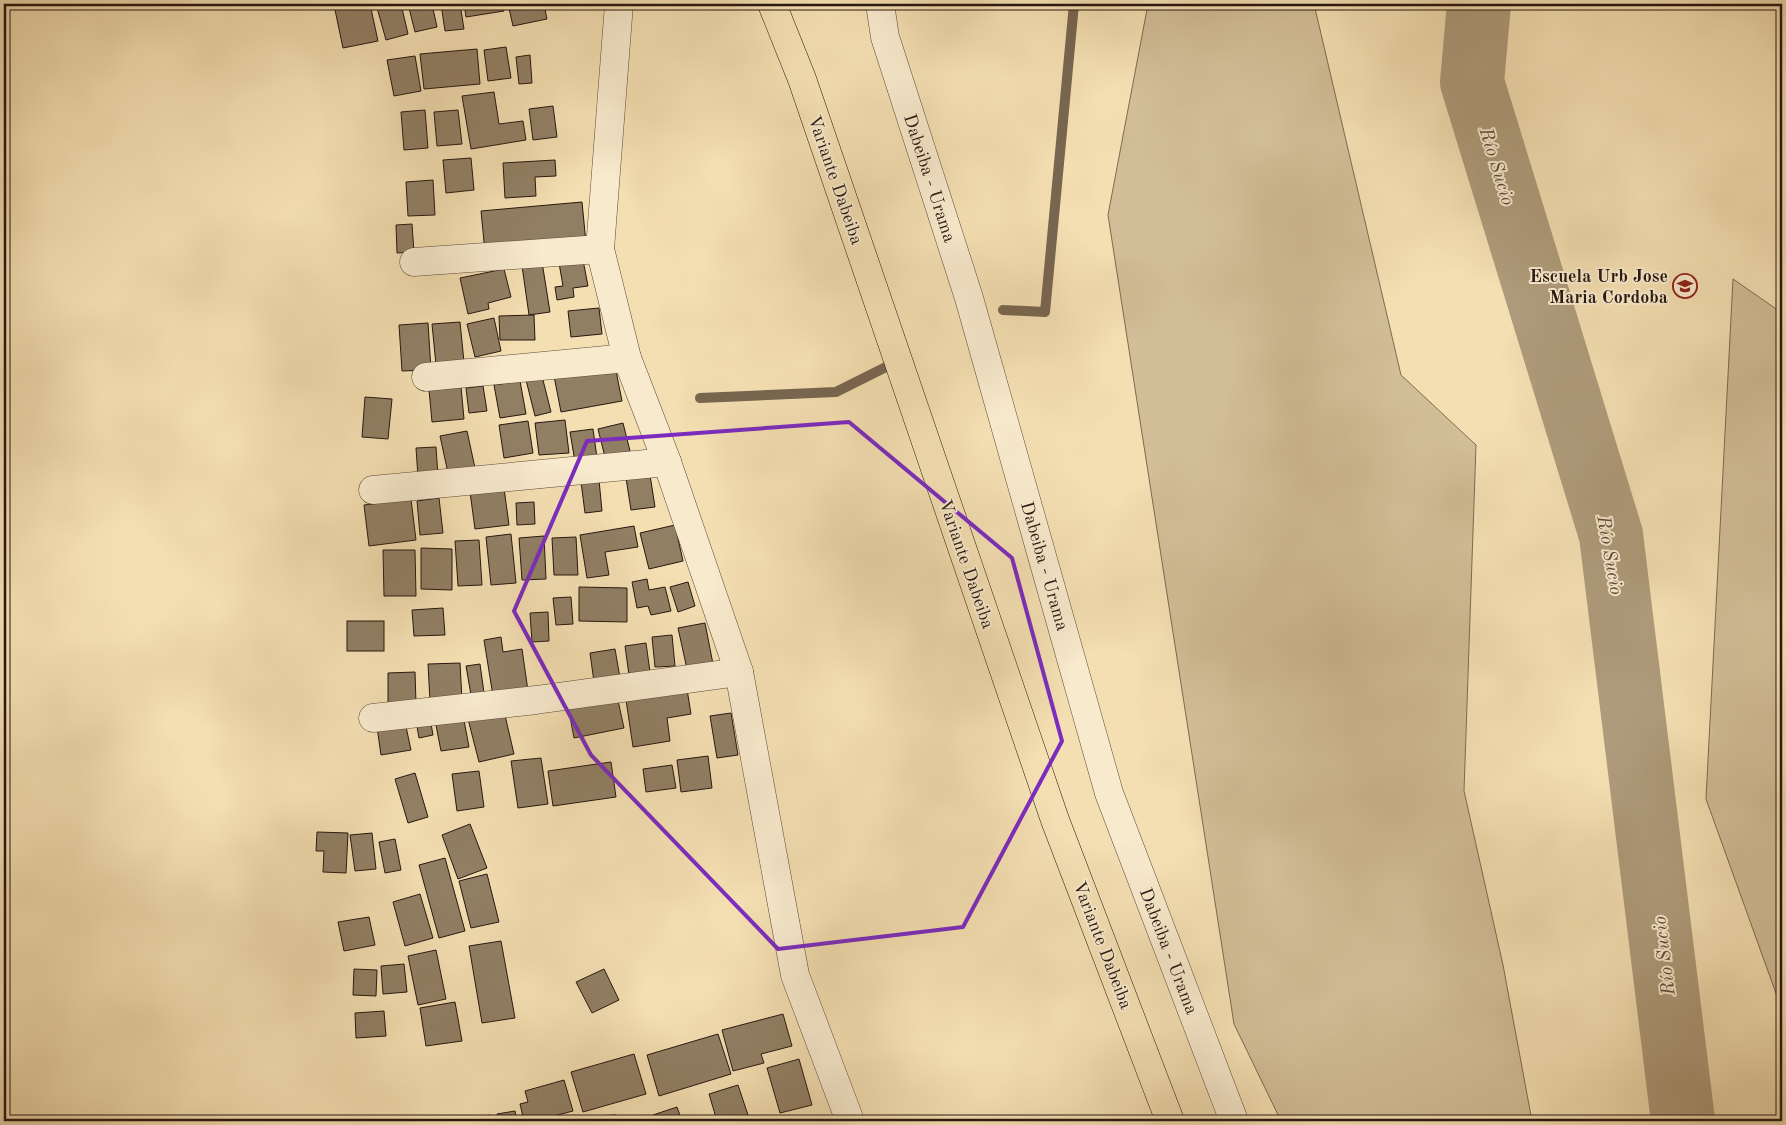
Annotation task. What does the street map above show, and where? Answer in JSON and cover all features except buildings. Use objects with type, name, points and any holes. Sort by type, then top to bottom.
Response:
[{"type":"highway","name":"Variante Dabeiba","points":[[772,4],[802,79],[1055,820],[1170,1121]]},
{"type":"street","points":[[619,4],[600,249],[628,358],[739,672],[795,975],[850,1121]]},
{"type":"street","name":"Dabeiba - Urama","points":[[880,4],[885,37],[969,298],[1108,793],[1234,1121]]},
{"type":"street","points":[[414,262],[600,249]]},
{"type":"street","points":[[426,377],[628,358]]},
{"type":"street","points":[[373,490],[666,462]]},
{"type":"street","points":[[373,718],[536,700],[739,672]]},
{"type":"highlighted area","points":[[849,422],[1012,558],[1062,741],[963,927],[778,949],[591,755],[514,611],[587,441]]},
{"type":"shaded area","points":[[1148,4],[1314,4],[1401,375],[1476,445],[1464,791],[1503,965],[1532,1121],[1281,1121],[1234,1024],[1108,215]]},
{"type":"shaded area","points":[[1733,279],[1782,313],[1782,1010],[1706,799]]},
{"type":"waterway","points":[[1003,310],[1045,312],[1074,4]]},
{"type":"waterway","name":"Río Sucio","points":[[1479,4],[1472,82],[1611,535],[1683,1121]]},
{"type":"waterway","points":[[700,398],[836,392],[886,367]]},
{"type":"place","name":"Escuela Urb Jose Maria Cordoba","points":[[1685,286]]}]
